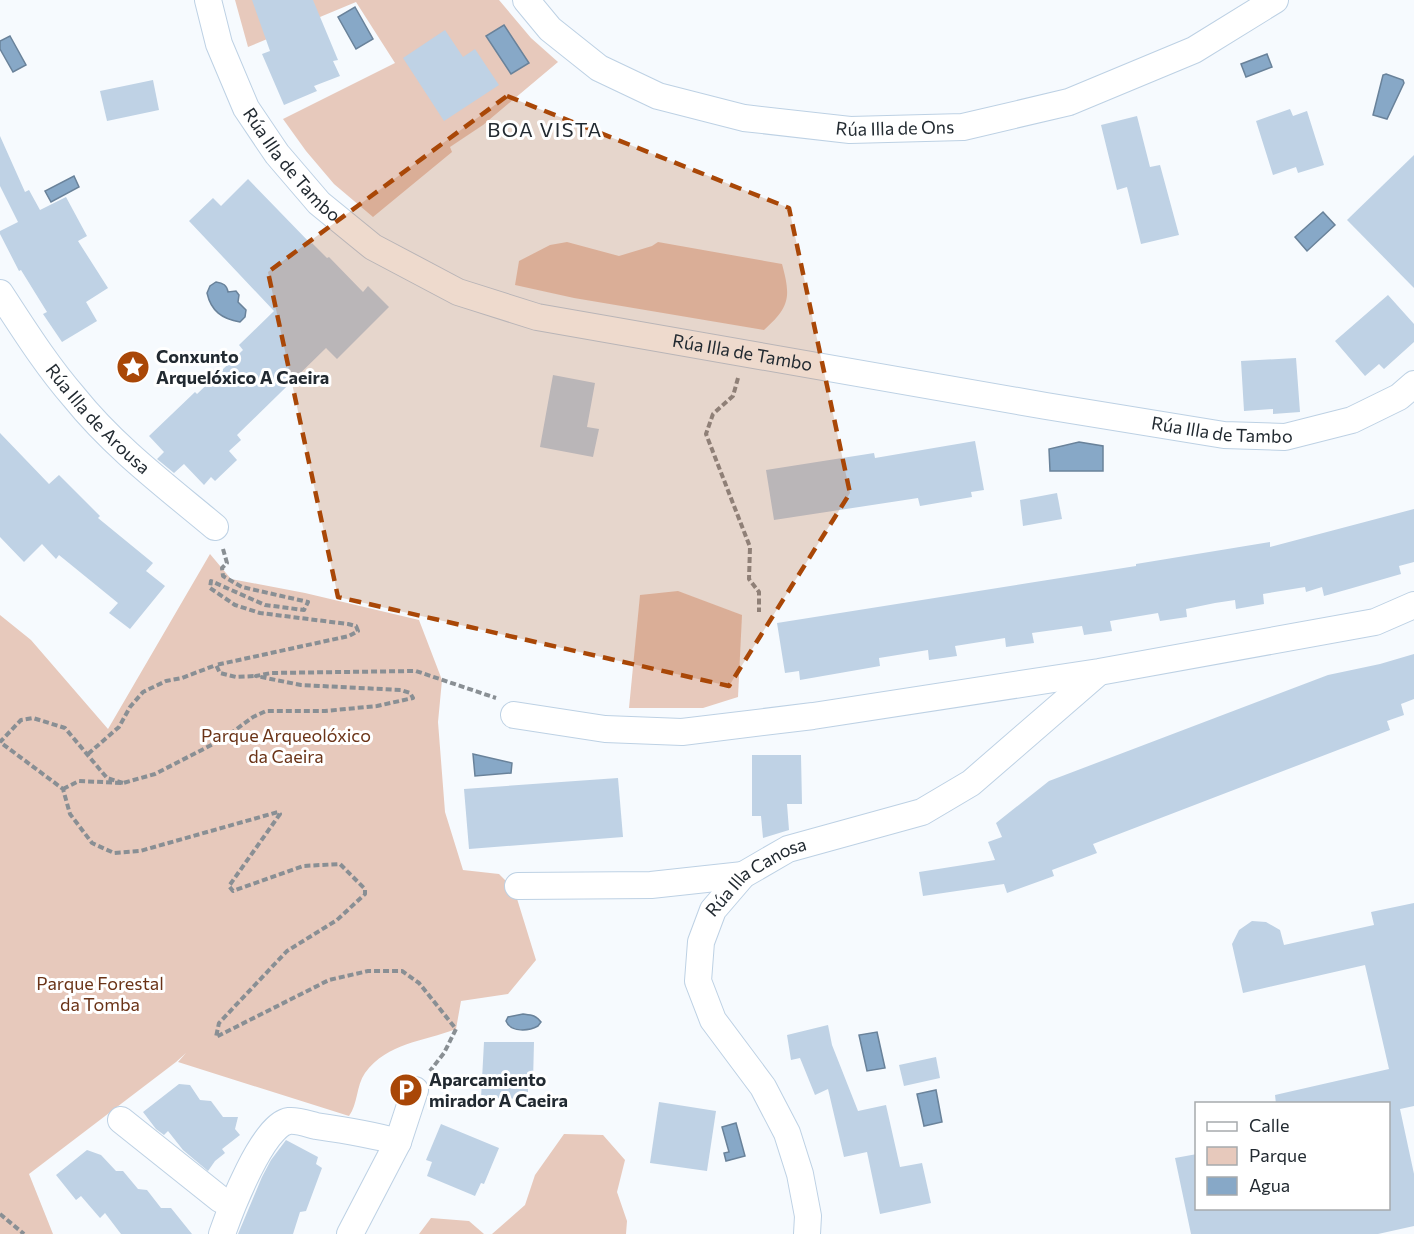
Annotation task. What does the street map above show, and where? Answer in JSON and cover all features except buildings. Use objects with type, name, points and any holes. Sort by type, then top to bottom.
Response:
[{"type":"street","name":"Rúa Illa de Tambo","points":[[208,0],[219,44],[246,108],[277,154],[319,203],[373,247],[458,292],[537,316],[1046,406],[1224,435],[1284,436],[1352,420],[1399,398],[1414,384]]},
{"type":"street","name":"Rúa Illa de Ons","points":[[526,0],[550,28],[599,68],[658,96],[744,118],[850,130],[963,127],[1069,102],[1194,50],[1275,0]]},
{"type":"street","name":"Rúa Illa de Arousa","points":[[0,293],[32,342],[74,398],[137,463],[215,527]]},
{"type":"street","points":[[514,715],[606,729],[682,732],[813,716],[1099,672],[1375,622],[1414,605]]},
{"type":"street","name":"Rúa Illa Canosa","points":[[807,1234],[808,1216],[801,1174],[787,1133],[762,1087],[713,1020],[698,981],[701,942],[713,910],[743,875],[788,849],[922,812],[971,783],[1099,672]]},
{"type":"street","points":[[518,886],[651,885],[743,875]]},
{"type":"street","points":[[350,1234],[398,1142],[415,1090]]},
{"type":"street","points":[[121,1120],[220,1199],[232,1205]]},
{"type":"street","points":[[222,1234],[232,1205],[265,1139],[275,1127],[288,1121],[373,1135],[398,1142]]},
{"type":"path","points":[[740,372],[733,396],[713,414],[706,434],[750,547],[749,579],[759,592],[759,612]]},
{"type":"path","points":[[88,754],[119,727],[130,707],[143,692],[166,681],[182,678],[216,665],[350,636],[358,631],[356,626],[348,624],[260,613],[235,605],[210,588],[211,581],[265,605],[304,610],[308,602],[242,587],[223,576],[222,568],[227,563],[215,527]]},
{"type":"path","points":[[216,665],[220,673],[236,677],[271,673],[416,671],[499,698],[514,715]]},
{"type":"path","points":[[63,789],[79,781],[123,783],[154,774],[223,738],[253,717],[266,711],[336,710],[377,706],[413,698],[410,693],[401,690],[301,685],[256,676]]},
{"type":"path","points":[[123,783],[107,778],[65,728],[33,718],[21,720],[0,742],[63,789],[70,814],[92,843],[114,853],[140,851],[278,812],[280,814],[229,886],[233,891],[303,866],[340,864],[365,889],[365,894],[337,920],[287,951],[219,1023],[216,1037],[329,980],[368,972],[402,971],[419,983],[456,1029],[444,1053],[415,1090]]},
{"type":"path","points":[[0,1214],[24,1234]]},
{"type":"highlighted area","points":[[507,96],[789,208],[850,493],[729,686],[338,597],[268,272]]},
{"type":"green space","points":[[235,0],[499,0],[531,38],[558,62],[483,125],[450,147],[452,152],[373,217],[334,184],[283,119],[395,63],[356,2],[248,47]]},
{"type":"green space","points":[[567,242],[619,256],[658,242],[782,264],[787,285],[786,301],[779,315],[764,330],[574,298],[515,285],[519,261],[550,245]]},
{"type":"green space","name":"Parque Arqueolóxico da Caeira","points":[[210,554],[231,579],[305,593],[419,620],[442,680],[438,722],[445,812],[463,870],[499,874],[514,889],[536,960],[508,994],[461,1001],[456,1029],[407,1044],[384,1055],[374,1063],[362,1078],[349,1116],[178,1062],[186,1053],[29,1174],[53,1234],[0,1234],[0,615],[31,640],[108,729]]},
{"type":"green space","points":[[678,591],[742,615],[738,697],[703,708],[629,708],[640,595]]},
{"type":"green space","points":[[564,1134],[603,1135],[625,1160],[617,1192],[627,1221],[626,1234],[492,1234],[525,1205],[535,1175]]},
{"type":"green space","points":[[431,1218],[469,1221],[484,1234],[419,1234]]},
{"type":"water","points":[[355,7],[373,39],[356,49],[338,17]]},
{"type":"water","points":[[504,25],[529,63],[511,74],[486,36]]},
{"type":"water","points":[[10,36],[26,65],[13,72],[0,49],[0,41]]},
{"type":"water","points":[[1267,54],[1272,67],[1246,77],[1241,64]]},
{"type":"water","points":[[1383,75],[1403,80],[1404,83],[1387,119],[1373,115]]},
{"type":"water","points":[[74,176],[79,187],[51,202],[45,191]]},
{"type":"water","points":[[1323,212],[1335,225],[1307,251],[1295,237]]},
{"type":"water","points":[[216,282],[224,285],[228,292],[236,291],[239,295],[238,302],[246,310],[245,317],[240,322],[228,319],[211,305],[207,293],[210,286]]},
{"type":"water","points":[[1079,442],[1103,446],[1103,471],[1050,471],[1049,449]]},
{"type":"water","points":[[473,754],[512,763],[511,773],[475,776]]},
{"type":"water","points":[[531,1015],[541,1022],[534,1028],[525,1030],[508,1025],[506,1021],[508,1017]]},
{"type":"water","points":[[877,1032],[885,1068],[867,1071],[859,1035]]},
{"type":"water","points":[[936,1090],[942,1122],[924,1126],[917,1094]]},
{"type":"water","points":[[736,1123],[745,1156],[726,1161],[724,1153],[729,1152],[722,1127]]},
{"type":"place","name":"Conxunto Arquelóxico A Caeira","points":[[133,367]]},
{"type":"place","name":"Aparcamiento mirador A Caeira","points":[[406,1090]]},
{"type":"district","name":"BOA VISTA","points":[[545,130]]},
{"type":"park label","name":"Parque Forestal da Tomba","points":[[100,994]]}]
